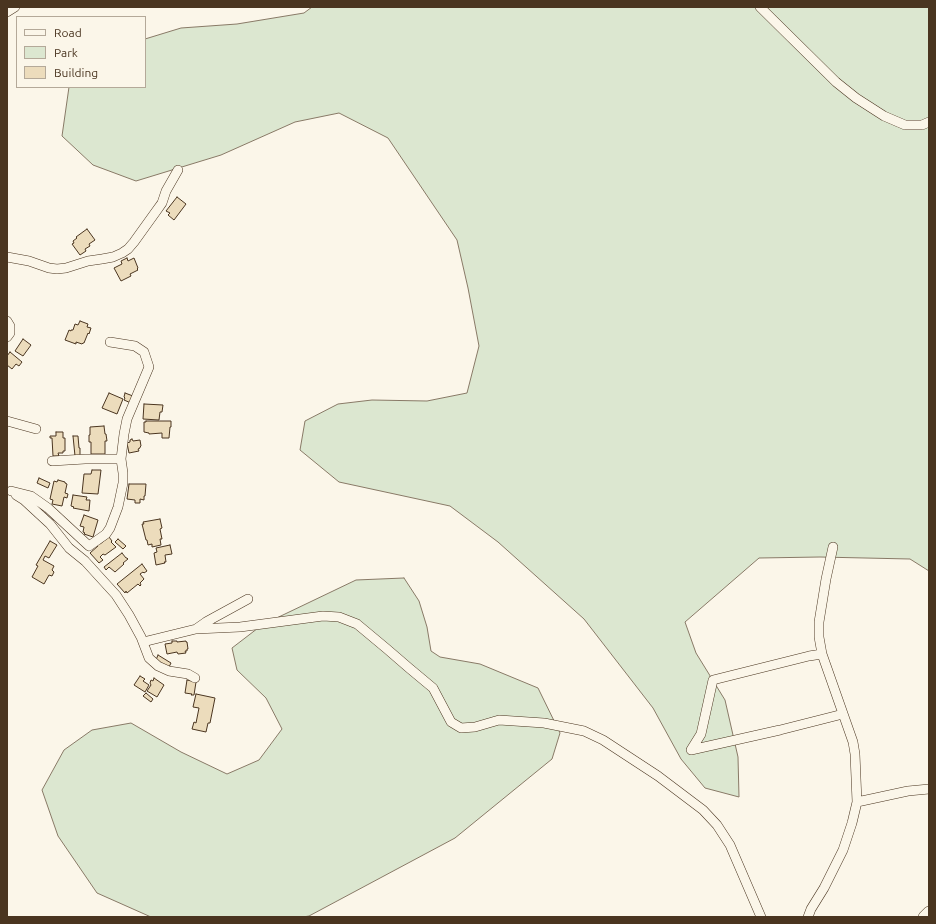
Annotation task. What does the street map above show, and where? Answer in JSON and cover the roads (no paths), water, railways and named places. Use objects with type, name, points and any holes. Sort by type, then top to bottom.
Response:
[{"type":"street","points":[[7,12],[15,7]]},
{"type":"street","points":[[760,7],[836,82],[856,98],[884,116],[905,125],[922,125],[929,122]]},
{"type":"street","points":[[7,257],[58,269],[88,261],[102,260],[122,253],[134,242],[162,203],[166,190],[178,170]]},
{"type":"street","points":[[7,321],[10,326],[10,333],[7,337]]},
{"type":"street","points":[[9,489],[31,496],[48,508],[90,546],[106,534],[110,528],[118,507],[123,483],[121,459],[127,419],[149,367],[144,352],[135,346],[110,342]]},
{"type":"street","points":[[7,421],[36,429]]},
{"type":"street","points":[[52,461],[121,459]]},
{"type":"street","points":[[9,489],[24,500],[50,524],[69,548],[85,561],[116,595],[129,615],[143,642],[149,658],[158,666],[169,671],[188,674],[195,678]]},
{"type":"street","points":[[808,917],[843,850],[857,802],[853,742],[822,654],[819,637],[819,622],[833,547]]},
{"type":"street","points":[[196,629],[248,599]]},
{"type":"street","points":[[143,642],[196,629],[240,627],[323,616],[339,617],[357,624],[433,688],[451,722],[461,728],[475,727],[499,720],[544,723],[584,731],[602,740],[658,776],[703,810],[717,825],[730,845],[761,917]]},
{"type":"street","points":[[822,654],[713,680],[701,734],[691,750],[843,714]]},
{"type":"street","points":[[857,802],[908,791],[929,789]]},
{"type":"street","points":[[924,917],[929,912]]}]
